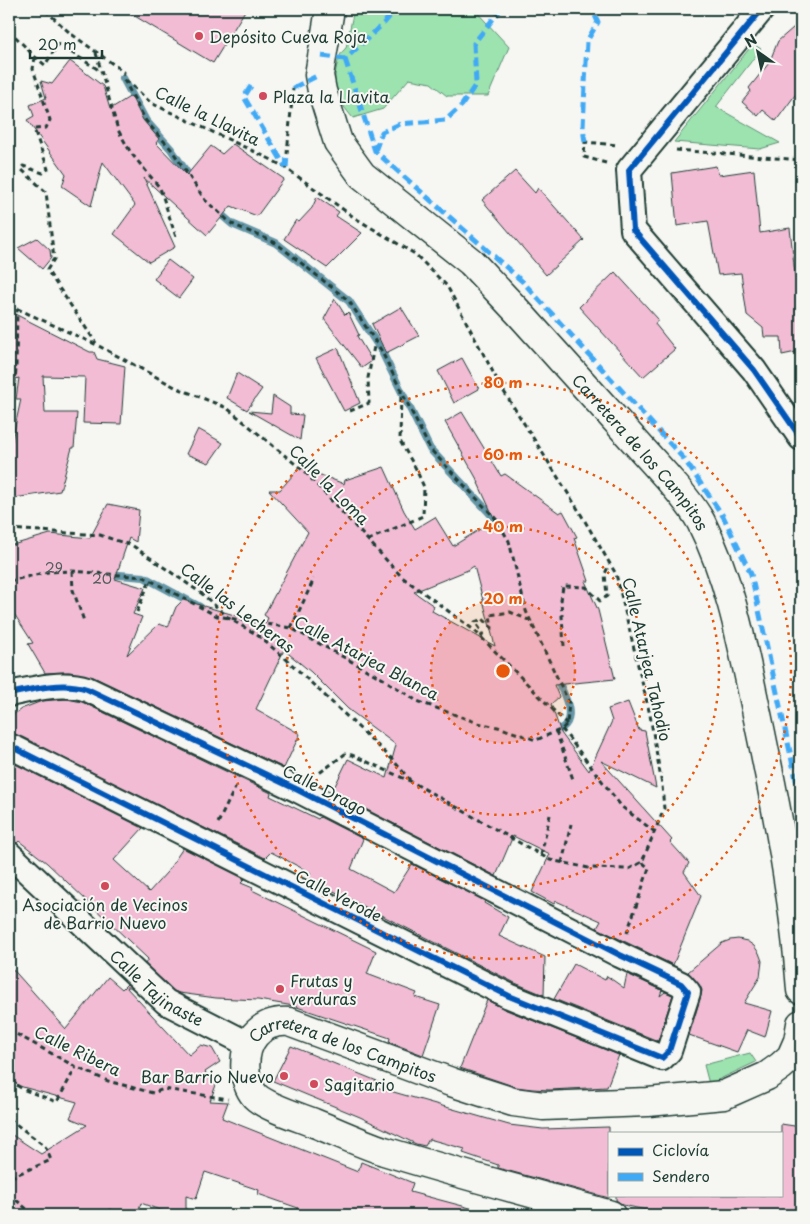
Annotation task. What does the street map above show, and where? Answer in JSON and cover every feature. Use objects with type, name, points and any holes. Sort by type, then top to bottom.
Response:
[{"type":"main road","name":"Carretera de los Campitos","points":[[330,9],[319,74],[322,91],[338,142],[362,175],[471,262],[667,477],[690,504],[700,520],[720,562],[752,692],[768,769],[796,928],[801,990]]},
{"type":"main road","name":"Carretera de los Campitos","points":[[255,1095],[248,1082],[246,1069],[250,1045],[254,1036],[270,1024],[280,1021],[289,1022],[451,1082],[513,1102],[543,1106],[648,1102],[724,1095],[767,1076],[791,1057],[798,1041],[801,1024]]},
{"type":"main road","points":[[255,1095],[262,1101],[280,1109],[382,1150],[611,1215]]},
{"type":"street","points":[[762,9],[629,170],[634,230],[754,370],[801,438]]},
{"type":"street","name":"Calle Drago","points":[[9,694],[74,685],[87,690],[298,790],[620,955],[681,984],[688,992],[669,1051],[662,1058]]},
{"type":"street","name":"Calle Verode","points":[[9,746],[509,996],[662,1058]]},
{"type":"street","name":"Calle Tajinaste","points":[[9,854],[166,1002],[250,1045]]},
{"type":"path","points":[[44,9],[70,33],[124,72],[124,78],[146,121],[171,149],[205,200],[232,224],[276,243],[349,300],[376,341],[430,449],[496,519],[509,541],[526,611],[569,703],[567,724]]},
{"type":"path","points":[[9,30],[35,58],[45,65],[58,44],[102,72]]},
{"type":"path","points":[[96,52],[118,130],[132,153],[160,188],[176,237]]},
{"type":"path","points":[[35,58],[32,69],[50,120],[46,128],[34,129],[48,169],[43,173],[22,166],[21,169],[46,192],[54,259],[47,270],[97,345]]},
{"type":"path","points":[[287,154],[293,88]]},
{"type":"path","points":[[626,146],[586,142],[584,157],[629,170]]},
{"type":"path","points":[[676,150],[801,160]]},
{"type":"path","points":[[9,438],[16,370],[17,309]]},
{"type":"path","points":[[350,411],[369,403],[368,378],[376,341]]},
{"type":"path","points":[[368,540],[423,516],[424,487],[400,441],[401,389]]},
{"type":"path","points":[[9,494],[9,502]]},
{"type":"path","points":[[564,646],[562,586],[586,587],[600,601],[607,596],[605,574],[609,564]]},
{"type":"path","points":[[72,571],[74,590],[84,621]]},
{"type":"path","points":[[291,628],[314,579]]},
{"type":"path","points":[[137,612],[150,580]]},
{"type":"path","points":[[480,637],[483,633],[475,622],[483,619],[492,628],[490,615],[510,612],[531,621]]},
{"type":"path","points":[[562,729],[622,807],[655,832]]},
{"type":"path","points":[[556,731],[574,782]]},
{"type":"path","points":[[298,790],[345,754],[352,755],[412,782],[550,860],[589,868],[629,869],[642,862],[649,868],[620,955]]},
{"type":"path","points":[[208,845],[246,765]]},
{"type":"path","points":[[541,855],[550,815]]},
{"type":"path","points":[[562,863],[571,824]]},
{"type":"path","points":[[9,1081],[25,1090],[57,1102],[76,1067]]},
{"type":"path","points":[[9,1119],[44,1146],[50,1160],[9,1178]]},
{"type":"path","points":[[9,1194],[34,1215]]},
{"type":"green space","points":[[354,9],[474,9],[509,47],[488,96],[447,96],[431,83],[409,79],[383,109],[353,118],[343,106],[337,93],[335,73],[339,58],[346,48]]},
{"type":"green space","points":[[753,44],[761,49],[716,107],[780,143],[760,149],[674,142]]},
{"type":"green space","points":[[750,1053],[756,1062],[709,1084],[704,1065]]},
{"type":"building","name":"Depósito Cueva Roja","points":[[123,9],[246,9],[213,63]]},
{"type":"building","points":[[801,21],[801,87],[776,121],[763,110],[758,116],[742,102],[751,91],[749,88],[769,63],[778,41]]},
{"type":"building","points":[[70,61],[103,86],[110,109],[131,96],[143,120],[159,139],[156,143],[187,175],[211,146],[222,154],[233,144],[284,179],[257,216],[231,206],[207,235],[144,178],[175,247],[149,262],[114,234],[135,205],[103,162],[91,206],[62,186],[66,174],[27,120],[34,116],[30,105],[46,98],[41,81],[52,84]]},
{"type":"building","points":[[716,166],[719,175],[754,170],[760,233],[790,228],[801,330],[801,351],[782,355],[781,337],[764,337],[763,328],[747,315],[741,273],[718,275],[708,221],[677,226],[672,173]]},
{"type":"building","points":[[515,171],[535,193],[538,188],[584,240],[546,275],[482,200]]},
{"type":"building","points":[[317,197],[339,212],[336,216],[362,233],[327,268],[284,239],[296,220],[299,222],[312,208]]},
{"type":"building","points":[[37,238],[50,250],[51,258],[42,269],[18,248]]},
{"type":"building","points":[[168,260],[193,279],[179,298],[154,279]]},
{"type":"building","points":[[615,272],[658,319],[655,324],[675,349],[643,377],[579,307]]},
{"type":"building","points":[[335,299],[345,315],[348,312],[359,335],[357,336],[372,361],[362,368],[324,319]]},
{"type":"building","points":[[401,307],[419,336],[386,353],[372,324]]},
{"type":"building","points":[[9,311],[90,352],[94,352],[97,359],[125,366],[121,424],[83,423],[85,377],[43,376],[45,413],[77,413],[74,448],[72,448],[60,491],[14,498],[9,488],[9,454],[21,399],[16,399],[19,378],[9,381]]},
{"type":"building","points":[[338,348],[360,403],[344,411],[316,358]]},
{"type":"building","points":[[462,358],[479,389],[454,403],[438,371]]},
{"type":"building","points":[[237,373],[262,389],[247,410],[227,398]]},
{"type":"building","points":[[273,396],[290,407],[290,414],[303,415],[300,440],[249,411],[271,413]]},
{"type":"building","points":[[462,412],[501,476],[505,474],[559,513],[563,511],[577,537],[574,538],[589,581],[585,581],[598,610],[615,679],[554,685],[559,697],[551,704],[561,733],[589,771],[612,721],[608,709],[628,702],[639,730],[645,731],[656,788],[601,761],[672,840],[670,842],[689,863],[684,872],[701,896],[673,965],[597,928],[601,921],[556,901],[554,904],[532,892],[550,854],[513,836],[496,876],[332,792],[348,759],[387,778],[396,745],[348,709],[311,672],[284,650],[256,709],[300,734],[284,768],[93,677],[69,672],[45,673],[28,644],[33,643],[9,606],[9,546],[50,534],[90,538],[108,504],[139,510],[136,542],[129,538],[115,579],[145,588],[133,614],[142,617],[127,655],[159,624],[168,627],[176,607],[183,600],[265,624],[268,618],[264,615],[308,532],[269,490],[280,490],[300,467],[344,484],[345,480],[384,467],[404,511],[415,529],[435,517],[453,546],[495,520],[479,483],[445,422]],"holes":[[[474,566],[495,646],[432,611],[434,606],[414,592]]]},
{"type":"building","points":[[198,429],[223,443],[209,463],[186,454]]},
{"type":"building","points":[[67,699],[82,702],[271,793],[270,796],[318,819],[320,817],[363,839],[351,869],[394,892],[412,864],[485,901],[484,903],[508,917],[499,936],[545,957],[544,995],[515,983],[308,878],[311,873],[271,852],[265,858],[13,733],[15,730],[9,725],[9,718],[21,709],[42,701]]},
{"type":"building","points":[[9,761],[143,828],[114,860],[149,892],[167,872],[183,848],[245,879],[241,883],[253,888],[252,890],[376,951],[367,974],[417,993],[415,997],[440,1005],[423,1055],[389,1042],[390,1038],[294,1006],[258,1000],[216,998],[174,991],[145,964],[148,959],[47,863],[19,841],[17,843],[9,841]]},
{"type":"building","points":[[738,939],[747,941],[754,946],[762,961],[760,977],[744,1003],[772,1011],[765,1037],[747,1030],[737,1052],[689,1035],[702,990],[688,972],[722,943]]},
{"type":"building","points":[[574,964],[605,980],[607,976],[624,988],[627,974],[662,990],[660,996],[665,992],[673,995],[658,1041],[554,999]]},
{"type":"building","points":[[9,965],[66,1029],[108,977],[122,989],[127,984],[130,987],[126,987],[189,1055],[201,1045],[212,1048],[220,1062],[205,1072],[216,1085],[210,1101],[228,1102],[222,1118],[358,1172],[361,1162],[413,1183],[410,1192],[474,1209],[473,1215],[314,1215],[258,1194],[259,1190],[205,1172],[196,1199],[186,1196],[186,1215],[173,1215],[141,1203],[137,1215],[125,1215],[110,1209],[106,1215],[9,1215],[9,1133],[41,1154],[87,1125],[70,1118],[77,1102],[19,1086],[9,1076]]},
{"type":"building","points":[[487,1000],[504,1009],[619,1055],[607,1087],[550,1090],[516,1087],[460,1068]]},
{"type":"building","points":[[291,1046],[377,1081],[376,1087],[509,1125],[543,1129],[609,1127],[609,1198],[498,1168],[498,1165],[463,1153],[465,1149],[429,1139],[425,1146],[416,1144],[360,1117],[273,1081]]},
{"type":"building","points":[[781,1124],[801,1127],[801,1215],[669,1215],[623,1205],[616,1200],[616,1196],[782,1196]]},
{"type":"waterway","points":[[123,78],[146,121],[171,149],[193,182]]},
{"type":"waterway","points":[[216,210],[232,224],[276,243],[349,301],[381,350],[430,449],[498,522]]},
{"type":"waterway","points":[[107,574],[144,577],[200,607]]},
{"type":"waterway","points":[[551,733],[562,728],[567,723],[569,717],[565,696],[556,677]]},
{"type":"marked path","points":[[322,56],[345,59],[384,23],[396,9]]},
{"type":"marked path","points":[[375,151],[382,132],[400,124],[446,120],[462,105],[476,84],[474,43],[501,9]]},
{"type":"marked path","points":[[585,142],[583,128],[587,41],[598,22],[592,9]]},
{"type":"marked path","points":[[345,59],[375,151],[523,282],[684,459],[723,516],[751,574],[801,802]]},
{"type":"marked path","points":[[293,88],[319,75]]},
{"type":"marked path","points":[[251,86],[244,97],[286,168]]},
{"type":"marked path","points":[[286,168],[287,154]]},
{"type":"cycle path","points":[[762,9],[629,170],[633,230],[754,370],[801,438]]},
{"type":"cycle path","points":[[9,694],[58,686],[87,689],[298,790],[620,955],[681,984],[688,992],[669,1051],[662,1058],[509,996],[9,746]]},
{"type":"place","name":"Depósito Cueva Roja","points":[[199,36]]},
{"type":"place","name":"Plaza la Llavita","points":[[263,96]]},
{"type":"place","name":"Asociación de Vecinos de Barrio Nuevo","points":[[105,886]]},
{"type":"place","name":"Frutas y verduras","points":[[280,989]]},
{"type":"place","name":"Bar Barrio Nuevo","points":[[284,1076]]},
{"type":"place","name":"Sagitario","points":[[314,1084]]}]
